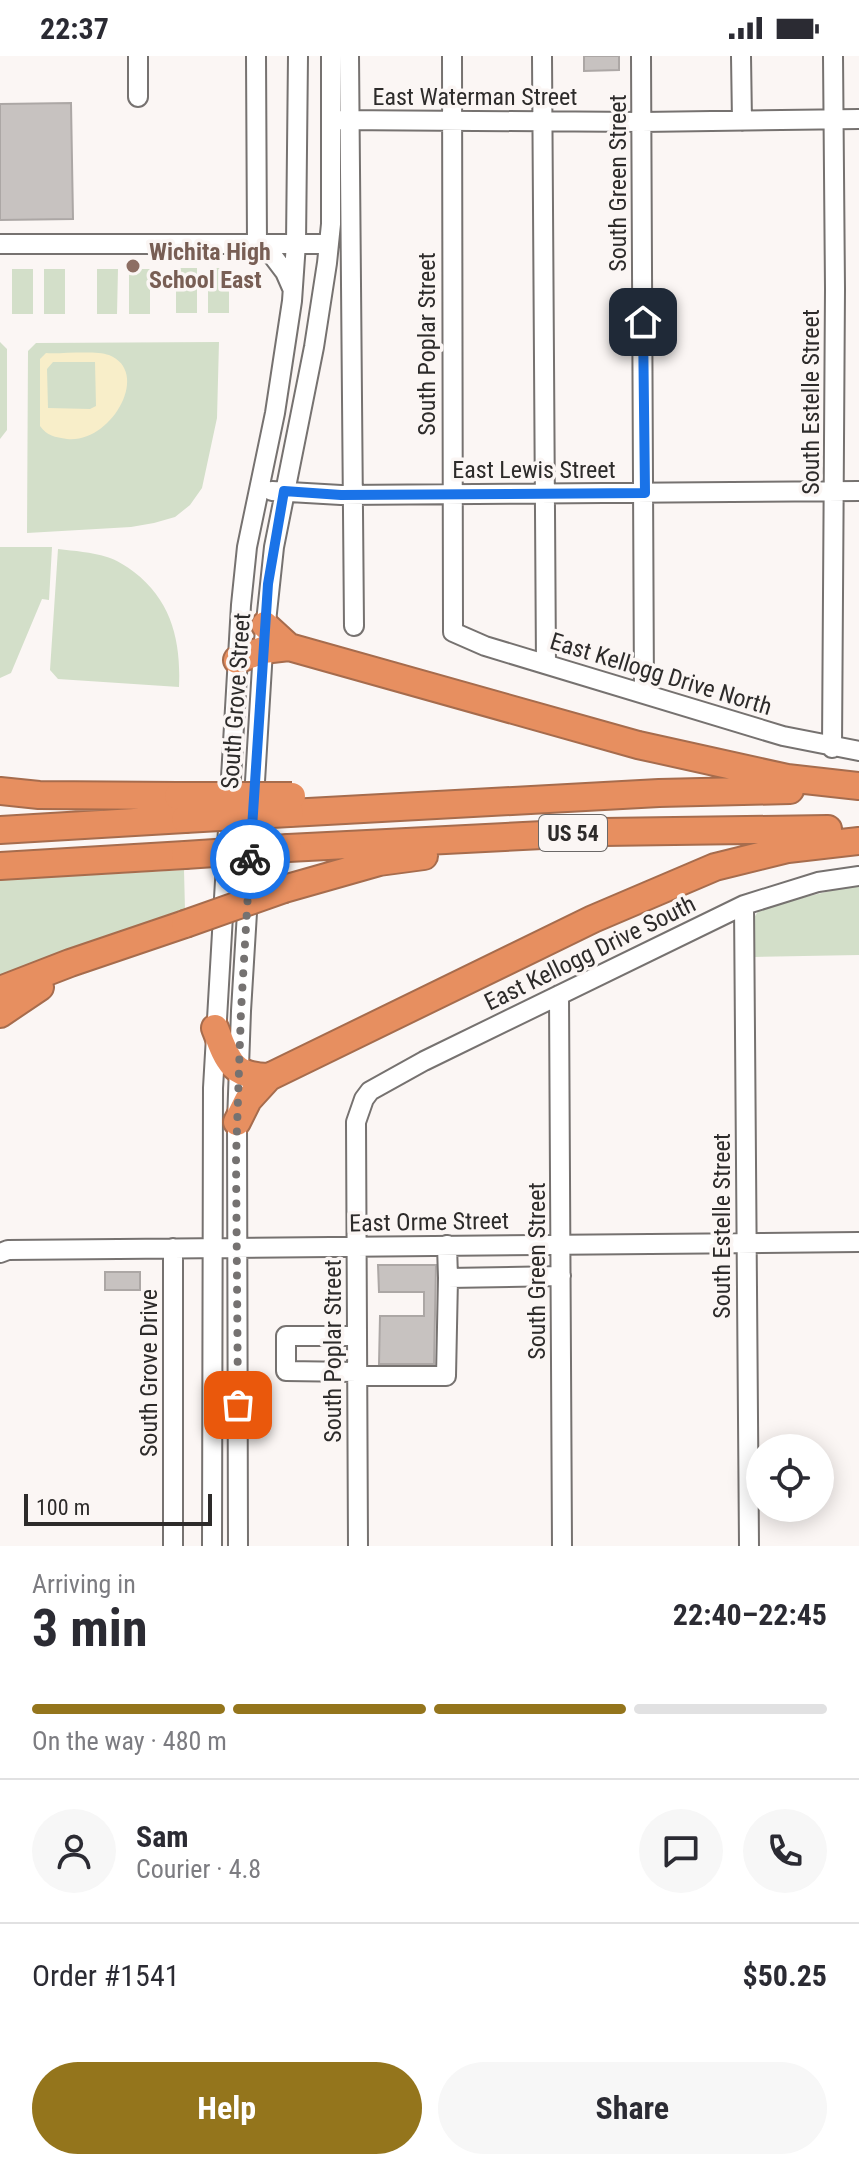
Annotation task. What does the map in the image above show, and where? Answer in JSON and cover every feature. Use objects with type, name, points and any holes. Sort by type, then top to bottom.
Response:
[{"type":"highway","points":[[237,660],[272,641],[638,745],[787,778],[859,788]]},
{"type":"highway","name":"US 54","points":[[182,808],[439,804],[705,791],[859,788]]},
{"type":"highway","points":[[0,791],[182,808]]},
{"type":"highway","points":[[0,830],[182,808]]},
{"type":"highway","name":"US 54","points":[[0,866],[603,832],[859,829]]},
{"type":"highway","points":[[0,990],[284,889],[379,862],[603,832]]},
{"type":"highway","points":[[237,1122],[248,1100],[269,1077],[593,919],[715,867],[788,849],[859,841]]},
{"type":"highway","points":[[0,1014],[40,987],[115,949]]},
{"type":"highway","points":[[215,1028],[225,1054],[239,1072],[252,1077],[269,1077]]},
{"type":"street","points":[[138,56],[138,97]]},
{"type":"street","points":[[256,56],[260,243],[285,272],[293,291]]},
{"type":"street","name":"South Grove Street","points":[[212,1546],[215,1028],[245,561],[287,346],[293,291],[298,56]]},
{"type":"street","name":"South Grove Street","points":[[238,1546],[237,1122],[272,641],[268,584],[314,347],[329,244],[340,120],[331,56]]},
{"type":"street","points":[[349,56],[340,120],[354,495],[354,626]]},
{"type":"street","name":"South Poplar Street","points":[[452,56],[453,632]]},
{"type":"street","points":[[542,56],[546,664]]},
{"type":"street","name":"South Green Street","points":[[641,56],[644,693]]},
{"type":"street","points":[[741,56],[742,121]]},
{"type":"street","name":"South Estelle Street","points":[[832,748],[835,491],[833,56]]},
{"type":"street","name":"East Waterman Street","points":[[340,120],[642,122],[859,119]]},
{"type":"street","points":[[0,244],[329,244]]},
{"type":"street","name":"East Lewis Street","points":[[257,490],[354,495],[859,491]]},
{"type":"street","name":"East Kellogg Drive North","points":[[453,632],[485,646],[724,719],[832,748],[859,751]]},
{"type":"street","name":"East Kellogg Drive South","points":[[361,1109],[370,1091],[400,1073],[744,905],[818,882],[859,876]]},
{"type":"street","name":"South Estelle Street","points":[[744,905],[749,1546]]},
{"type":"street","name":"South Green Street","points":[[559,995],[562,1546]]},
{"type":"street","name":"South Poplar Street","points":[[358,1546],[356,1122],[361,1109]]},
{"type":"street","name":"East Orme Street","points":[[0,1253],[8,1250],[212,1247],[859,1242]]},
{"type":"street","points":[[357,1336],[286,1336],[286,1371],[446,1376],[447,1245]]},
{"type":"street","name":"South Grove Drive","points":[[173,1248],[173,1546]]},
{"type":"street","points":[[448,1278],[561,1276]]},
{"type":"green space","points":[[176,268],[197,268],[197,313],[176,313]]},
{"type":"green space","points":[[208,268],[229,268],[229,313],[208,313]]},
{"type":"green space","points":[[12,269],[33,269],[33,314],[12,314]]},
{"type":"green space","points":[[44,269],[65,269],[65,314],[44,314]]},
{"type":"green space","points":[[97,269],[118,269],[117,314],[97,314]]},
{"type":"green space","points":[[129,269],[150,269],[150,314],[129,314]]},
{"type":"green space","points":[[0,342],[7,349],[7,430],[0,439]]},
{"type":"green space","points":[[219,342],[217,418],[202,488],[190,505],[175,517],[131,527],[27,533],[28,351],[36,343]]},
{"type":"green space","points":[[0,547],[52,547],[49,600],[42,599],[11,673],[0,678]]},
{"type":"green space","points":[[58,549],[111,558],[147,583],[172,624],[178,654],[179,687],[58,679],[50,670]]},
{"type":"green space","points":[[184,870],[185,910],[0,977],[0,880]]},
{"type":"green space","points":[[859,884],[859,955],[754,957],[754,918],[760,908]]},
{"type":"sand","points":[[46,353],[109,355],[121,364],[127,376],[121,405],[111,419],[83,438],[67,439],[45,432],[40,426],[40,359]],"holes":[[[53,362],[95,362],[96,406],[90,409],[48,408],[47,369]]]},
{"type":"building","points":[[584,56],[619,56],[619,70],[584,71]]},
{"type":"building","points":[[71,103],[73,219],[0,220],[0,104]]},
{"type":"building","points":[[378,1265],[436,1265],[434,1364],[379,1364],[380,1316],[424,1316],[424,1292],[379,1292]]},
{"type":"building","points":[[105,1272],[140,1272],[140,1290],[105,1290]]},
{"type":"way so far","points":[[238,1405],[236,1158],[250,859]]},
{"type":"place","name":"Wichita High School East","points":[[133,266]]},
{"type":"route","points":[[250,859],[268,584],[284,491],[341,495],[645,493],[643,322]]}]
